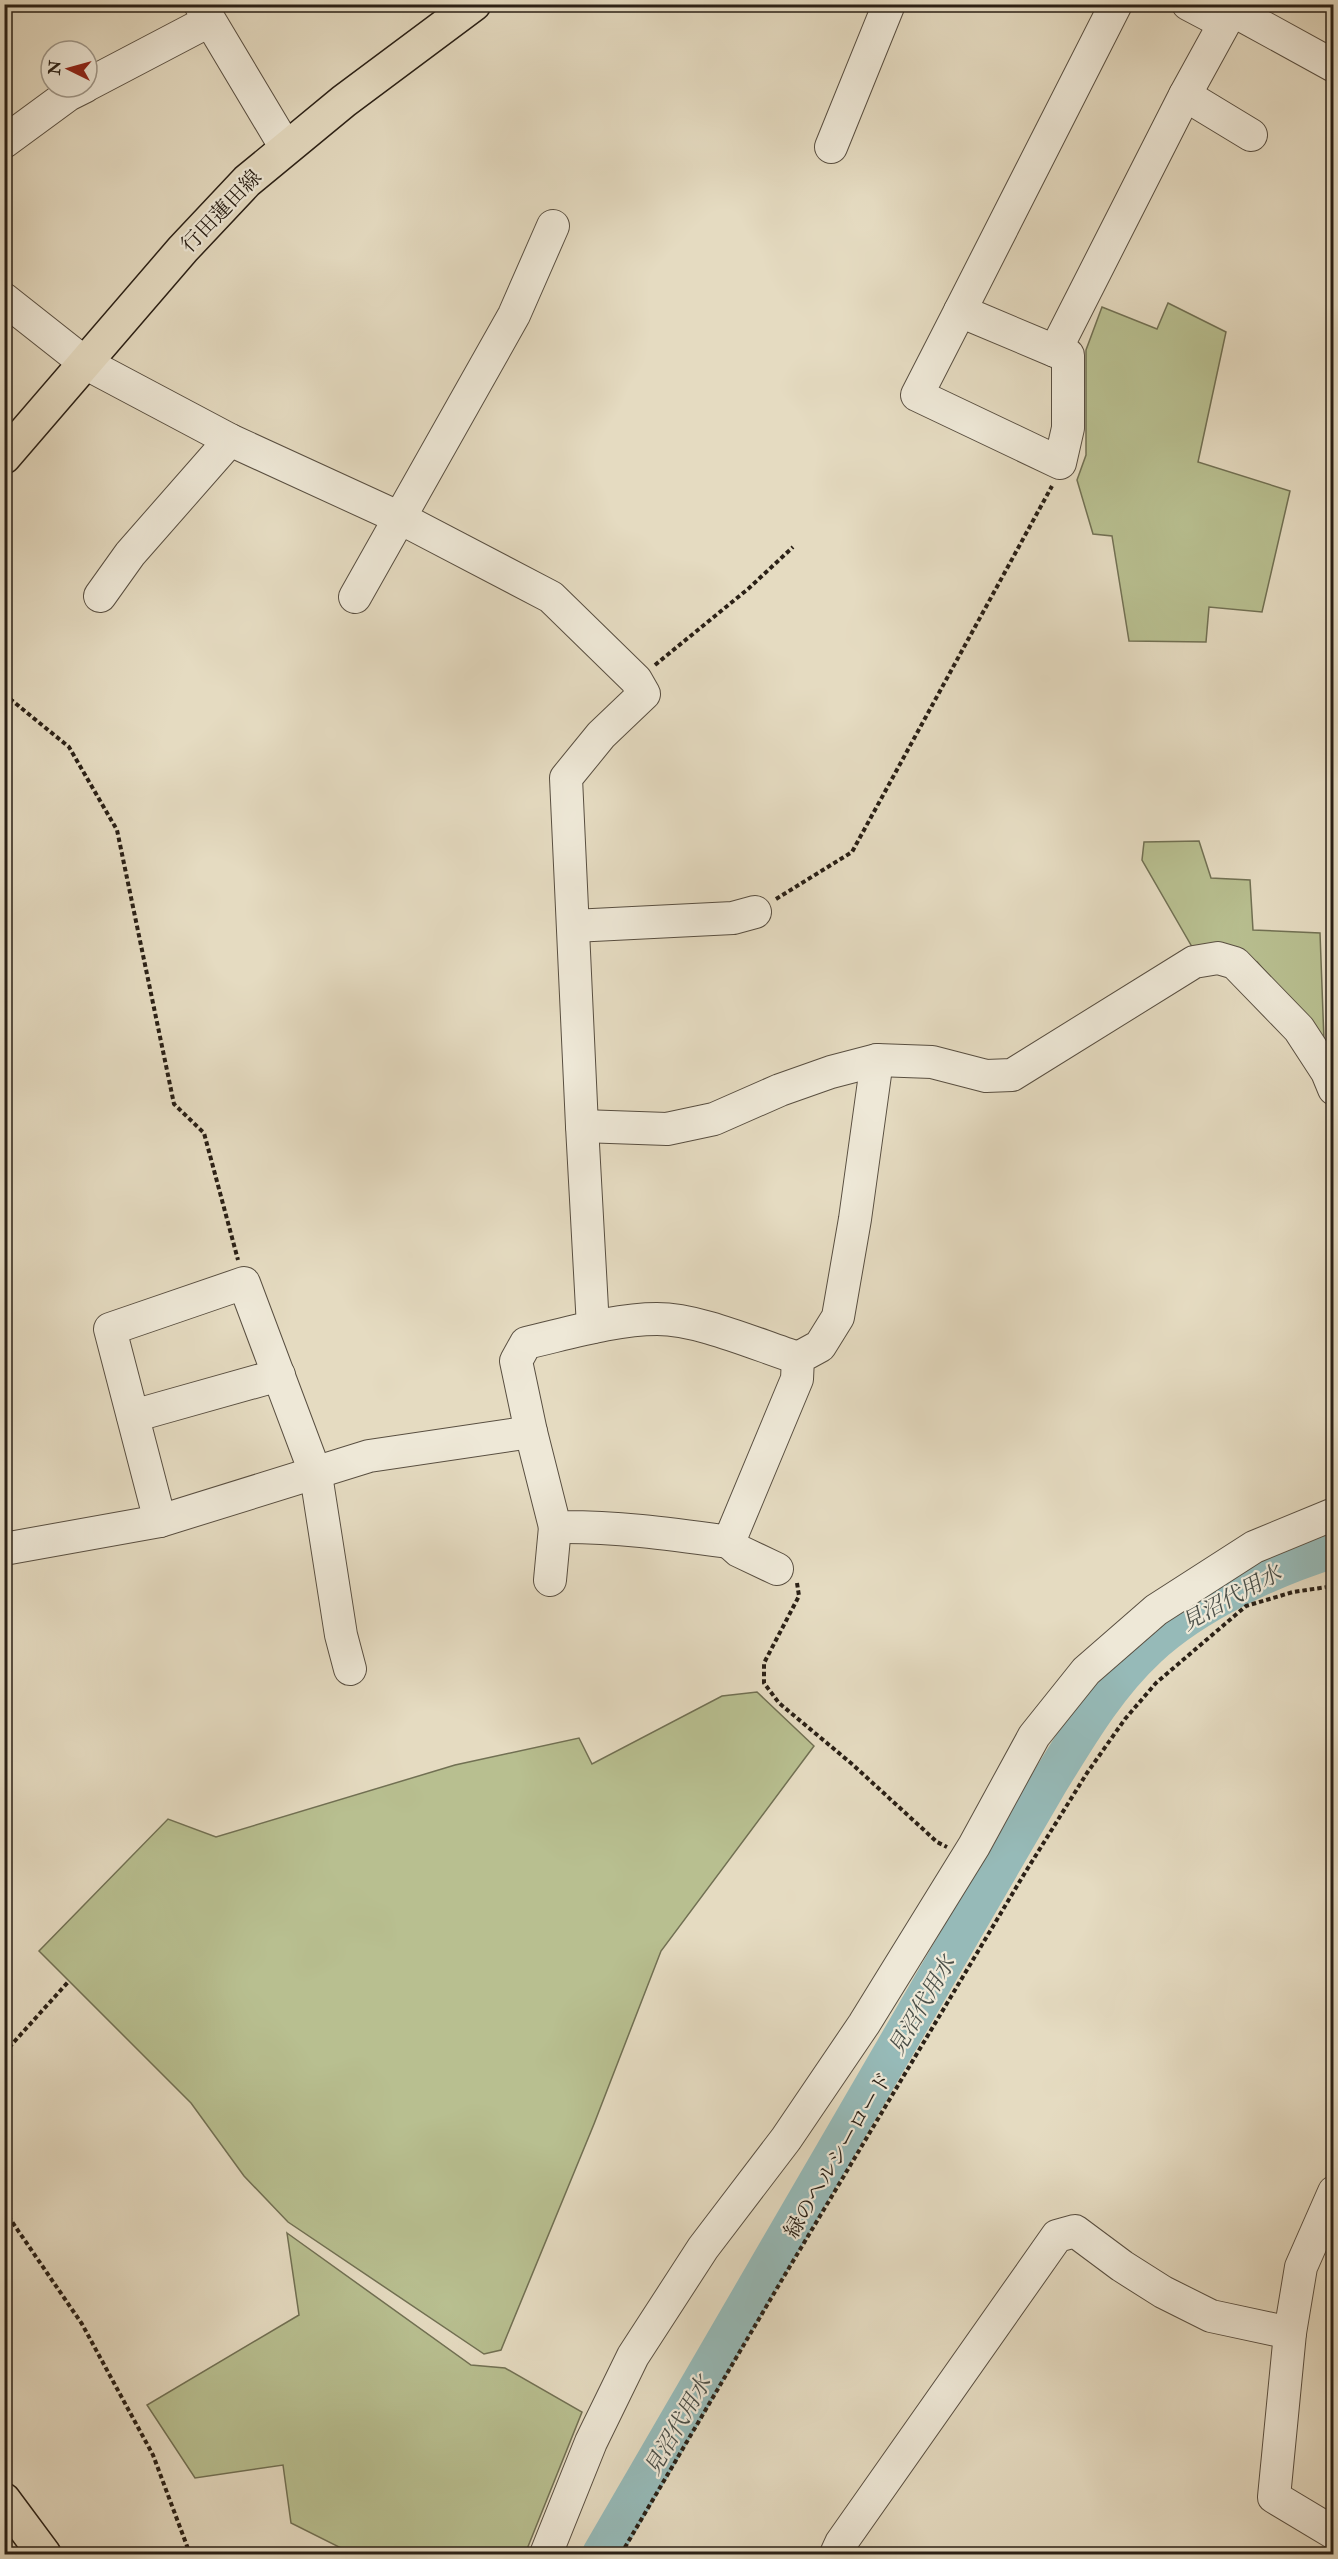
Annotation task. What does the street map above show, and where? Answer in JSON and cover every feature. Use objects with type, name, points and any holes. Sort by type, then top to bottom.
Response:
[{"type":"main road","name":"行田蓮田線","points":[[4,457],[219,208],[286,148],[344,101],[474,4]]},
{"type":"main road","points":[[4,2500],[44,2554]]},
{"type":"street","points":[[831,147],[889,4]]},
{"type":"street","points":[[960,311],[1068,355],[1068,428],[1060,463],[916,395],[1116,4]]},
{"type":"street","points":[[1188,4],[1230,12],[1334,66]]},
{"type":"street","points":[[1055,351],[1185,95],[1230,12]]},
{"type":"street","points":[[99,77],[204,13],[286,148]]},
{"type":"street","points":[[1185,95],[1251,135]]},
{"type":"street","points":[[4,142],[63,99]]},
{"type":"street","points":[[355,597],[514,315],[553,226]]},
{"type":"street","points":[[4,299],[85,363],[230,440],[400,518],[551,597],[636,680],[644,694],[601,735],[566,778],[593,1327]]},
{"type":"street","points":[[100,596],[130,554],[230,440]]},
{"type":"street","points":[[573,926],[733,918],[755,912]]},
{"type":"street","points":[[582,1126],[667,1129],[714,1119],[831,1072],[877,1060],[932,1062],[986,1076],[1012,1075],[1194,962],[1218,958],[1234,963],[1299,1029],[1327,1071],[1334,1089]]},
{"type":"street","points":[[550,1580],[555,1527],[516,1361],[526,1343],[593,1327],[656,1318],[689,1322],[798,1358],[820,1346],[838,1317],[855,1219],[877,1060]]},
{"type":"street","points":[[160,1521],[110,1329],[244,1283],[316,1475],[341,1635],[350,1669]]},
{"type":"street","points":[[729,1542],[797,1379],[798,1358]]},
{"type":"street","points":[[133,1416],[279,1375]]},
{"type":"street","points":[[4,1549],[160,1521],[316,1475],[369,1456],[531,1432]]},
{"type":"street","points":[[546,2554],[591,2442],[633,2356],[703,2248],[786,2139],[864,2024],[967,1856],[1034,1736],[1086,1671],[1156,1610],[1254,1547],[1334,1514]]},
{"type":"street","points":[[555,1527],[652,1531],[729,1542],[738,1551],[777,1569]]},
{"type":"street","points":[[1334,2192],[1301,2267],[1290,2333],[1274,2497],[1334,2533]]},
{"type":"street","points":[[836,2554],[841,2543],[1057,2236],[1075,2231],[1122,2266],[1163,2292],[1211,2316],[1290,2333]]},
{"type":"path","points":[[755,912],[852,852],[1053,484],[1060,463]]},
{"type":"path","points":[[636,680],[748,589],[793,547]]},
{"type":"path","points":[[4,694],[69,747],[117,830],[174,1104],[204,1133],[244,1283]]},
{"type":"path","points":[[777,1569],[796,1581],[799,1596],[764,1663],[764,1683],[779,1703],[852,1764],[937,1842],[967,1856]]},
{"type":"path","name":"緑のヘルシーロード","points":[[621,2554],[1023,1876],[1125,1719],[1156,1683],[1246,1606],[1293,1592],[1334,1586]]},
{"type":"path","points":[[4,2053],[69,1981]]},
{"type":"path","points":[[4,2210],[82,2324],[93,2344],[153,2455],[190,2554]]},
{"type":"green space","points":[[1168,303],[1226,332],[1198,462],[1290,491],[1262,612],[1209,607],[1206,642],[1129,641],[1112,536],[1093,534],[1077,480],[1086,455],[1086,350],[1102,307],[1157,329]]},
{"type":"green space","points":[[1199,841],[1211,878],[1250,880],[1253,930],[1320,933],[1324,1041],[1257,962],[1221,950],[1195,952],[1142,860],[1144,842]]},
{"type":"green space","points":[[757,1692],[814,1746],[661,1951],[594,2124],[501,2350],[484,2354],[288,2222],[244,2176],[191,2103],[39,1951],[168,1819],[216,1837],[455,1765],[579,1738],[592,1764],[722,1696]]},
{"type":"green space","points":[[287,2233],[471,2365],[505,2368],[582,2412],[525,2554],[353,2554],[291,2523],[283,2465],[195,2478],[147,2405],[299,2315]]},
{"type":"waterway","name":"見沼代用水","points":[[601,2554],[1050,1781],[1107,1694],[1148,1648],[1211,1602],[1285,1566],[1334,1549]]}]
